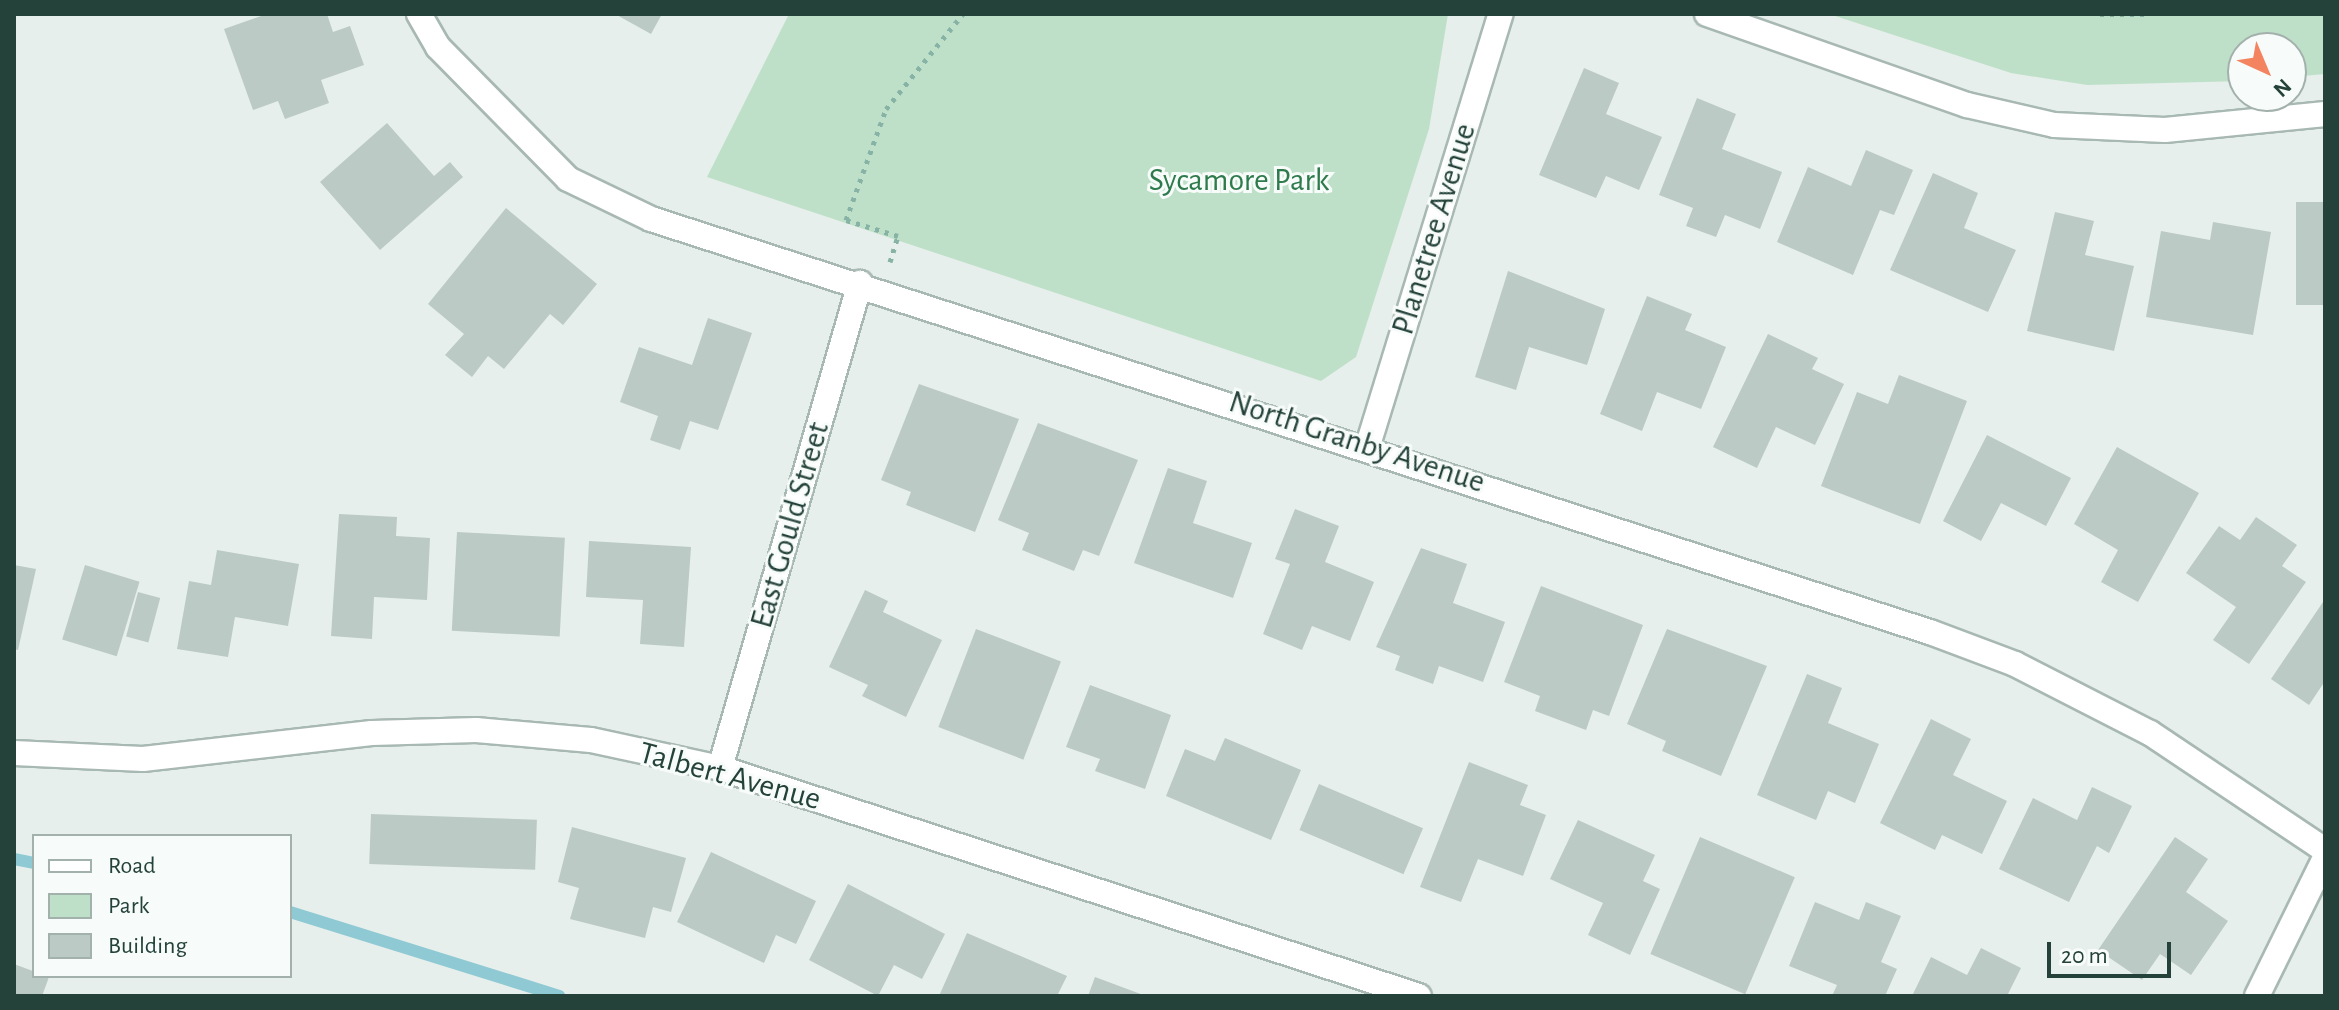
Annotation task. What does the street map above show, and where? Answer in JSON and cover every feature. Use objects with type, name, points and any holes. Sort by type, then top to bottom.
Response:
[{"type":"street","name":"North Granby Avenue","points":[[419,14],[449,59],[568,179],[651,219],[1368,445],[2015,664],[2150,733],[2325,850]]},
{"type":"street","name":"Planetree Avenue","points":[[1368,445],[1501,14]]},
{"type":"street","points":[[1707,14],[1967,105],[2054,125],[2165,130],[2325,114]]},
{"type":"street","name":"East Gould Street","points":[[720,768],[871,286]]},
{"type":"street","name":"Talbert Avenue","points":[[14,753],[143,759],[372,733],[476,730],[591,740],[720,768],[1419,996]]},
{"type":"street","points":[[2257,996],[2325,858]]},
{"type":"path","points":[[871,286],[898,236],[846,220],[886,109],[963,14]]},
{"type":"path","points":[[2100,14],[2147,14]]},
{"type":"green space","name":"Sycamore Park","points":[[789,14],[1448,14],[1429,129],[1356,357],[1321,381],[707,177]]},
{"type":"green space","points":[[1829,14],[2325,14],[2325,74],[2307,76],[2307,32],[2227,32],[2227,81],[2087,85],[2011,73]]},
{"type":"building","points":[[267,14],[327,14],[333,32],[350,26],[364,65],[321,80],[329,103],[285,119],[278,101],[253,110],[224,29]]},
{"type":"building","points":[[615,14],[662,14],[651,34]]},
{"type":"building","points":[[1584,68],[1619,83],[1606,114],[1662,137],[1639,190],[1606,176],[1596,198],[1539,175]]},
{"type":"building","points":[[1697,98],[1736,114],[1722,149],[1782,172],[1760,229],[1725,215],[1716,237],[1686,226],[1693,208],[1659,195]]},
{"type":"building","points":[[387,123],[434,176],[450,162],[463,177],[380,250],[320,182]]},
{"type":"building","points":[[1866,150],[1913,170],[1894,215],[1880,210],[1853,275],[1777,242],[1808,167],[1851,186]]},
{"type":"building","points":[[1933,173],[1978,193],[1964,228],[2016,250],[1988,312],[1890,270]]},
{"type":"building","points":[[2296,202],[2325,202],[2325,305],[2296,305]]},
{"type":"building","points":[[506,208],[597,284],[563,325],[550,314],[504,369],[488,356],[472,377],[445,355],[464,334],[428,304]]},
{"type":"building","points":[[2055,212],[2094,221],[2085,255],[2134,266],[2114,351],[2027,331]]},
{"type":"building","points":[[2213,222],[2271,232],[2253,335],[2146,317],[2161,231],[2210,240]]},
{"type":"building","points":[[1508,271],[1605,309],[1587,365],[1529,347],[1516,390],[1475,377]]},
{"type":"building","points":[[1647,296],[1692,314],[1685,330],[1726,347],[1701,409],[1657,392],[1642,431],[1600,414]]},
{"type":"building","points":[[708,318],[752,333],[718,430],[690,421],[680,450],[650,440],[658,416],[620,402],[639,347],[692,365]]},
{"type":"building","points":[[1768,334],[1818,358],[1812,369],[1844,384],[1815,445],[1776,427],[1757,468],[1713,447]]},
{"type":"building","points":[[1899,375],[1967,401],[1920,524],[1821,486],[1857,392],[1888,404]]},
{"type":"building","points":[[919,384],[1019,419],[975,532],[906,505],[911,492],[881,480]]},
{"type":"building","points":[[1038,423],[1138,460],[1099,556],[1083,550],[1074,571],[1022,550],[1029,533],[998,520]]},
{"type":"building","points":[[1987,435],[2071,478],[2046,526],[2001,503],[1981,541],[1943,521]]},
{"type":"building","points":[[2117,447],[2199,493],[2138,602],[2101,582],[2118,550],[2074,524]]},
{"type":"building","points":[[1168,468],[1207,481],[1193,523],[1252,543],[1233,598],[1134,563]]},
{"type":"building","points":[[1295,509],[1339,526],[1325,562],[1374,582],[1350,641],[1312,626],[1302,650],[1263,634],[1290,564],[1275,559]]},
{"type":"building","points":[[339,514],[397,517],[396,536],[430,538],[427,600],[374,597],[372,639],[331,636]]},
{"type":"building","points":[[2256,517],[2297,545],[2282,566],[2306,582],[2249,664],[2213,640],[2236,607],[2186,573],[2219,526],[2240,540]]},
{"type":"building","points":[[457,532],[565,538],[560,637],[452,631]]},
{"type":"building","points":[[589,541],[691,547],[684,647],[640,644],[643,600],[586,597]]},
{"type":"building","points":[[1421,548],[1467,564],[1453,603],[1505,622],[1483,682],[1439,666],[1433,684],[1395,670],[1400,656],[1376,647]]},
{"type":"building","points":[[217,550],[299,564],[288,626],[235,617],[228,657],[177,649],[189,581],[211,585]]},
{"type":"building","points":[[14,565],[36,569],[18,650],[14,649]]},
{"type":"building","points":[[85,565],[140,582],[117,656],[62,640]]},
{"type":"building","points":[[1541,586],[1643,625],[1609,716],[1593,710],[1586,730],[1535,711],[1540,696],[1504,682]]},
{"type":"building","points":[[865,590],[888,601],[883,612],[942,640],[906,717],[862,696],[868,685],[829,667]]},
{"type":"building","points":[[138,592],[160,598],[148,642],[126,636]]},
{"type":"building","points":[[2325,599],[2325,681],[2309,705],[2271,679]]},
{"type":"building","points":[[976,629],[1061,662],[1023,760],[938,727]]},
{"type":"building","points":[[1667,629],[1767,666],[1721,776],[1662,751],[1666,741],[1627,724]]},
{"type":"building","points":[[1807,674],[1842,688],[1828,723],[1879,744],[1855,803],[1828,791],[1816,820],[1757,795]]},
{"type":"building","points":[[1090,685],[1171,715],[1145,789],[1095,771],[1100,759],[1066,747]]},
{"type":"building","points":[[1931,719],[1971,739],[1953,775],[2007,801],[1982,854],[1942,835],[1935,850],[1880,823]]},
{"type":"building","points":[[1225,738],[1301,770],[1271,840],[1166,796],[1185,749],[1215,761]]},
{"type":"building","points":[[1469,762],[1528,785],[1520,805],[1546,815],[1523,876],[1478,859],[1461,902],[1420,887]]},
{"type":"building","points":[[1319,784],[1423,828],[1403,874],[1299,830]]},
{"type":"building","points":[[2092,787],[2132,806],[2109,853],[2097,846],[2069,902],[1999,869],[2033,798],[2077,820]]},
{"type":"building","points":[[371,814],[537,820],[535,870],[369,864]]},
{"type":"building","points":[[1578,820],[1655,855],[1643,881],[1660,889],[1630,955],[1588,935],[1603,903],[1550,879]]},
{"type":"building","points":[[572,827],[686,858],[671,912],[653,907],[645,938],[570,919],[579,888],[558,882]]},
{"type":"building","points":[[1700,837],[1795,877],[1745,994],[1650,954]]},
{"type":"building","points":[[2175,837],[2208,859],[2186,892],[2228,921],[2191,975],[2160,954],[2142,980],[2098,950]]},
{"type":"building","points":[[711,852],[816,901],[796,944],[776,935],[764,963],[677,922]]},
{"type":"building","points":[[848,884],[945,934],[922,979],[894,965],[878,996],[809,960]]},
{"type":"building","points":[[1815,902],[1859,920],[1866,902],[1901,916],[1881,962],[1897,969],[1885,996],[1832,996],[1837,985],[1789,966]]},
{"type":"building","points":[[967,933],[1067,976],[1057,996],[939,996]]},
{"type":"building","points":[[1981,948],[2021,968],[2007,996],[1912,996],[1931,957],[1967,975]]},
{"type":"building","points":[[14,964],[32,971],[32,978],[49,978],[42,996],[14,996]]},
{"type":"building","points":[[1095,977],[1146,996],[1088,996]]},
{"type":"waterway","points":[[14,859],[32,863]]},
{"type":"waterway","points":[[292,913],[559,996]]}]
